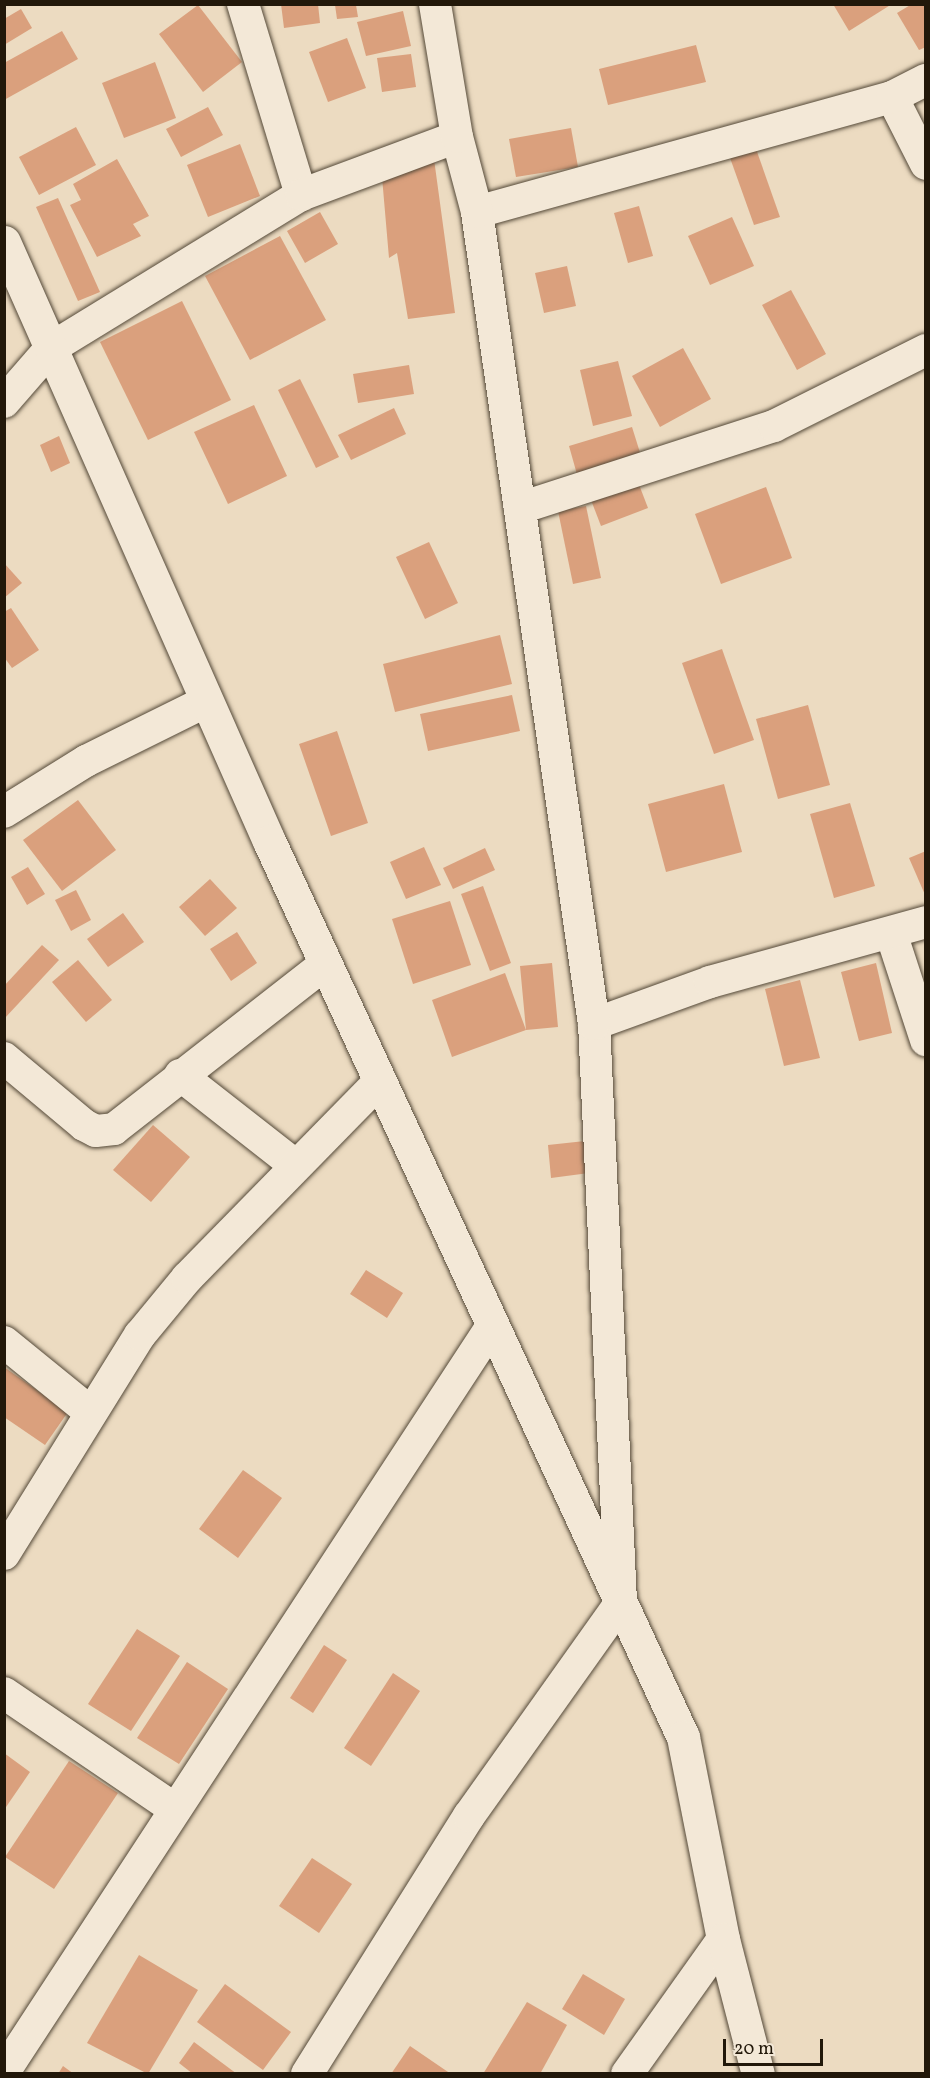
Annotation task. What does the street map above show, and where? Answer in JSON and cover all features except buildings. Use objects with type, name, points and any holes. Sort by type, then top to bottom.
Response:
[{"type":"street","points":[[243,4],[301,195]]},
{"type":"street","points":[[308,2073],[469,1816],[621,1602],[594,1024],[477,212],[457,137],[435,4]]},
{"type":"street","points":[[477,212],[892,97],[926,80]]},
{"type":"street","points":[[892,97],[926,164]]},
{"type":"street","points":[[4,402],[51,348],[301,195],[457,137]]},
{"type":"street","points":[[4,242],[325,964],[683,1737],[723,1939],[758,2073]]},
{"type":"street","points":[[520,508],[774,426],[926,350]]},
{"type":"street","points":[[4,812],[86,761],[207,701]]},
{"type":"street","points":[[594,1024],[710,982],[926,922]]},
{"type":"street","points":[[891,933],[926,1040]]},
{"type":"street","points":[[4,1058],[96,1131],[114,1129],[180,1074],[325,964]]},
{"type":"street","points":[[180,1074],[296,1166]]},
{"type":"street","points":[[4,1554],[89,1411],[180,1286],[380,1081]]},
{"type":"street","points":[[4,2072],[492,1326]]},
{"type":"street","points":[[4,1341],[89,1411]]},
{"type":"street","points":[[4,1693],[175,1809]]},
{"type":"street","points":[[627,2073],[723,1939]]}]
